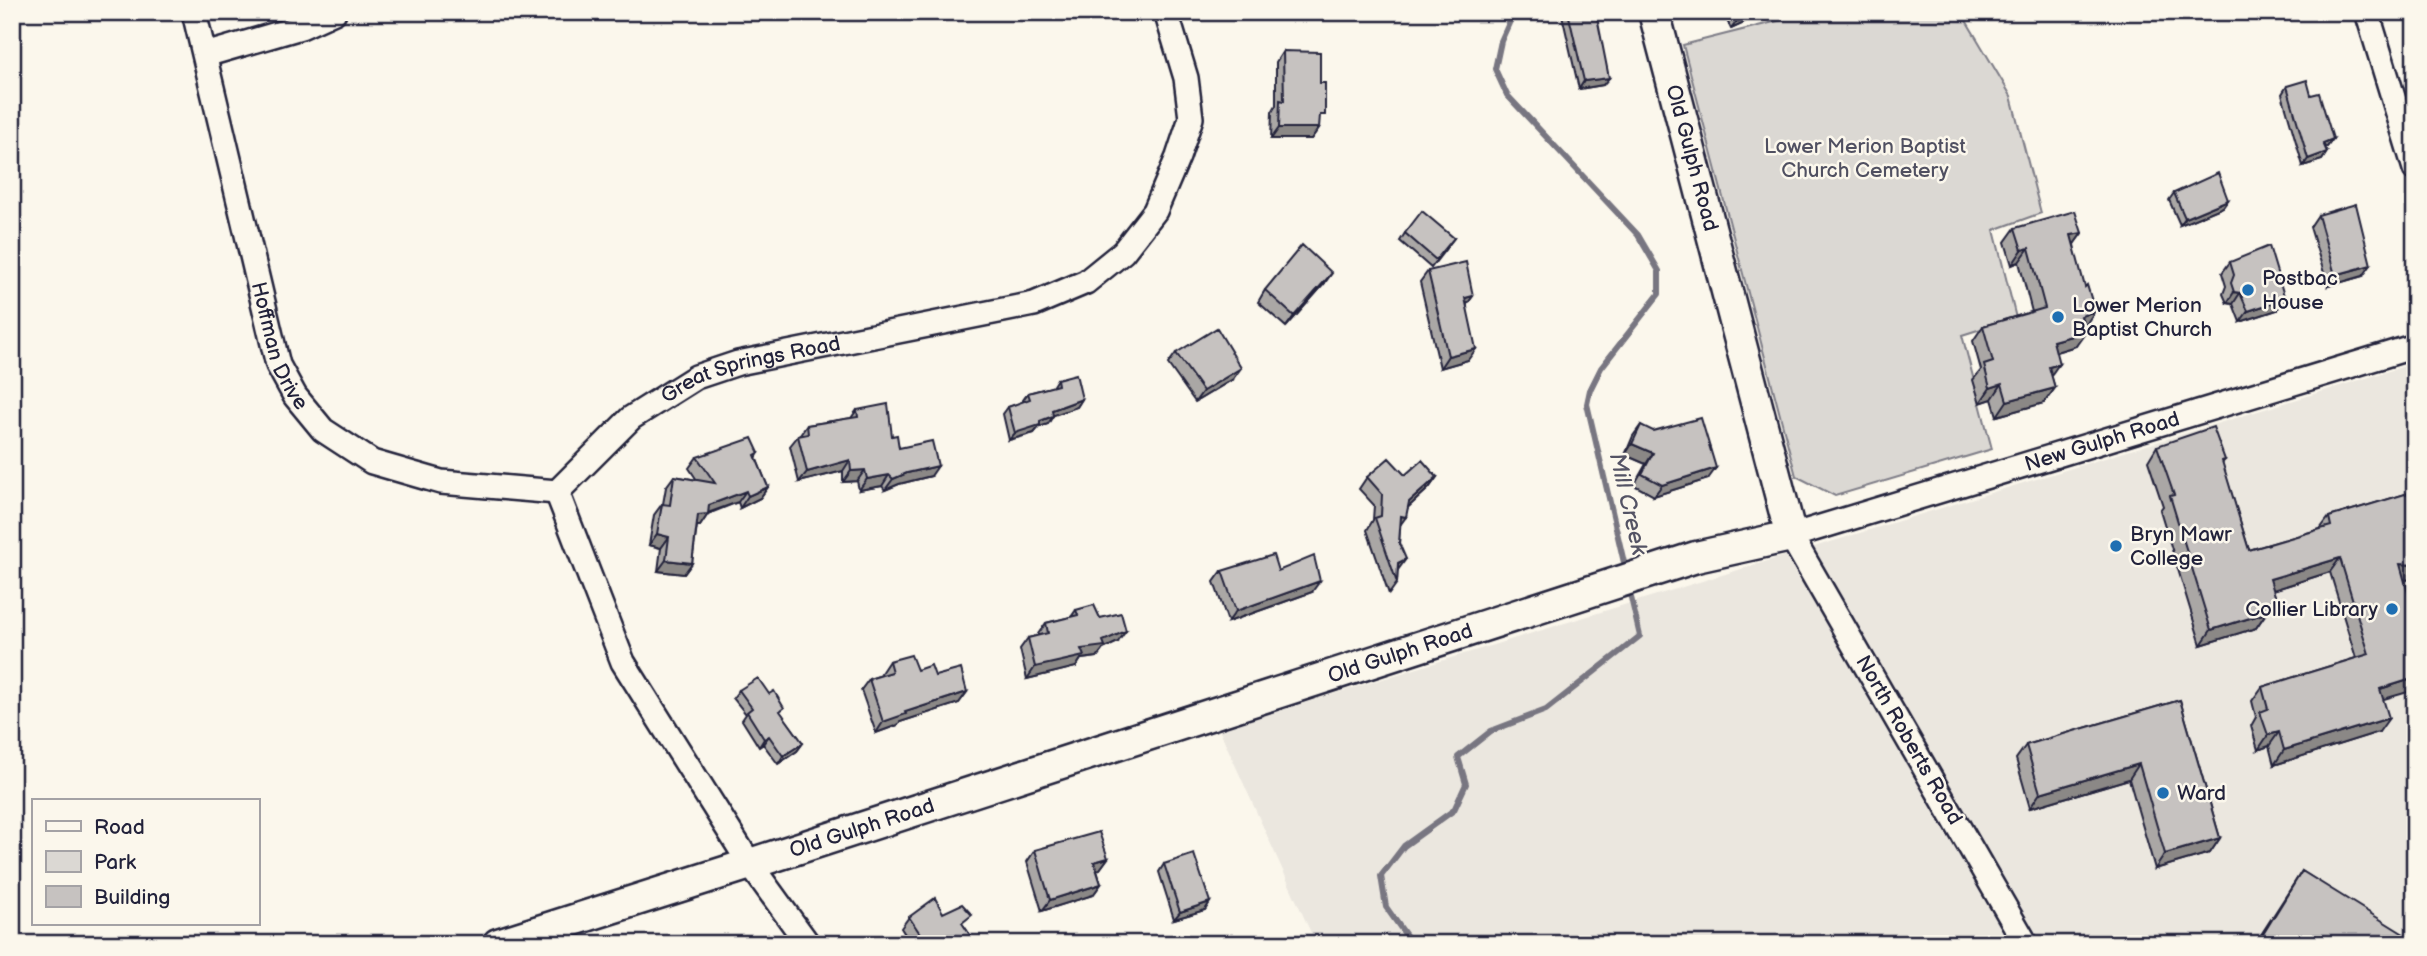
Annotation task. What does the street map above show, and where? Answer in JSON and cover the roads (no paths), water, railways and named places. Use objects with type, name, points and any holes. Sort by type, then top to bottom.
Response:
[{"type":"street","name":"Hoffman Drive","points":[[194,12],[278,365],[295,396],[323,430],[372,462],[441,482],[556,492]]},
{"type":"street","points":[[205,55],[301,27],[334,12]]},
{"type":"street","name":"Great Springs Road","points":[[556,492],[631,418],[696,377],[738,363],[1034,304],[1086,282],[1123,252],[1155,211],[1191,118],[1186,78],[1166,12]]},
{"type":"street","name":"Old Gulph Road","points":[[498,944],[1696,557],[1791,536],[1654,12]]},
{"type":"street","points":[[2367,12],[2415,169]]},
{"type":"street","name":"New Gulph Road","points":[[1791,536],[2415,346]]},
{"type":"street","points":[[556,492],[623,662],[750,864],[808,944]]},
{"type":"street","name":"North Roberts Road","points":[[1791,536],[2026,944]]},
{"type":"waterway","name":"Mill Creek","points":[[1514,12],[1501,41],[1495,69],[1507,95],[1638,235],[1659,271],[1659,294],[1601,368],[1590,390],[1587,404],[1626,571]]},
{"type":"waterway","name":"Mill Creek","points":[[1412,944],[1386,907],[1381,876],[1404,846],[1454,810],[1466,784],[1458,757],[1491,731],[1546,710],[1640,636],[1629,589]]},
{"type":"place","name":"Postbac House","points":[[2248,290]]},
{"type":"place","name":"Lower Merion Baptist Church","points":[[2058,317]]},
{"type":"place","name":"Bryn Mawr College","points":[[2116,546]]},
{"type":"place","name":"Collier Library","points":[[2392,609]]},
{"type":"place","name":"Ward","points":[[2163,793]]},
{"type":"park label","name":"Lower Merion Baptist Church Cemetery","points":[[1865,158]]}]
